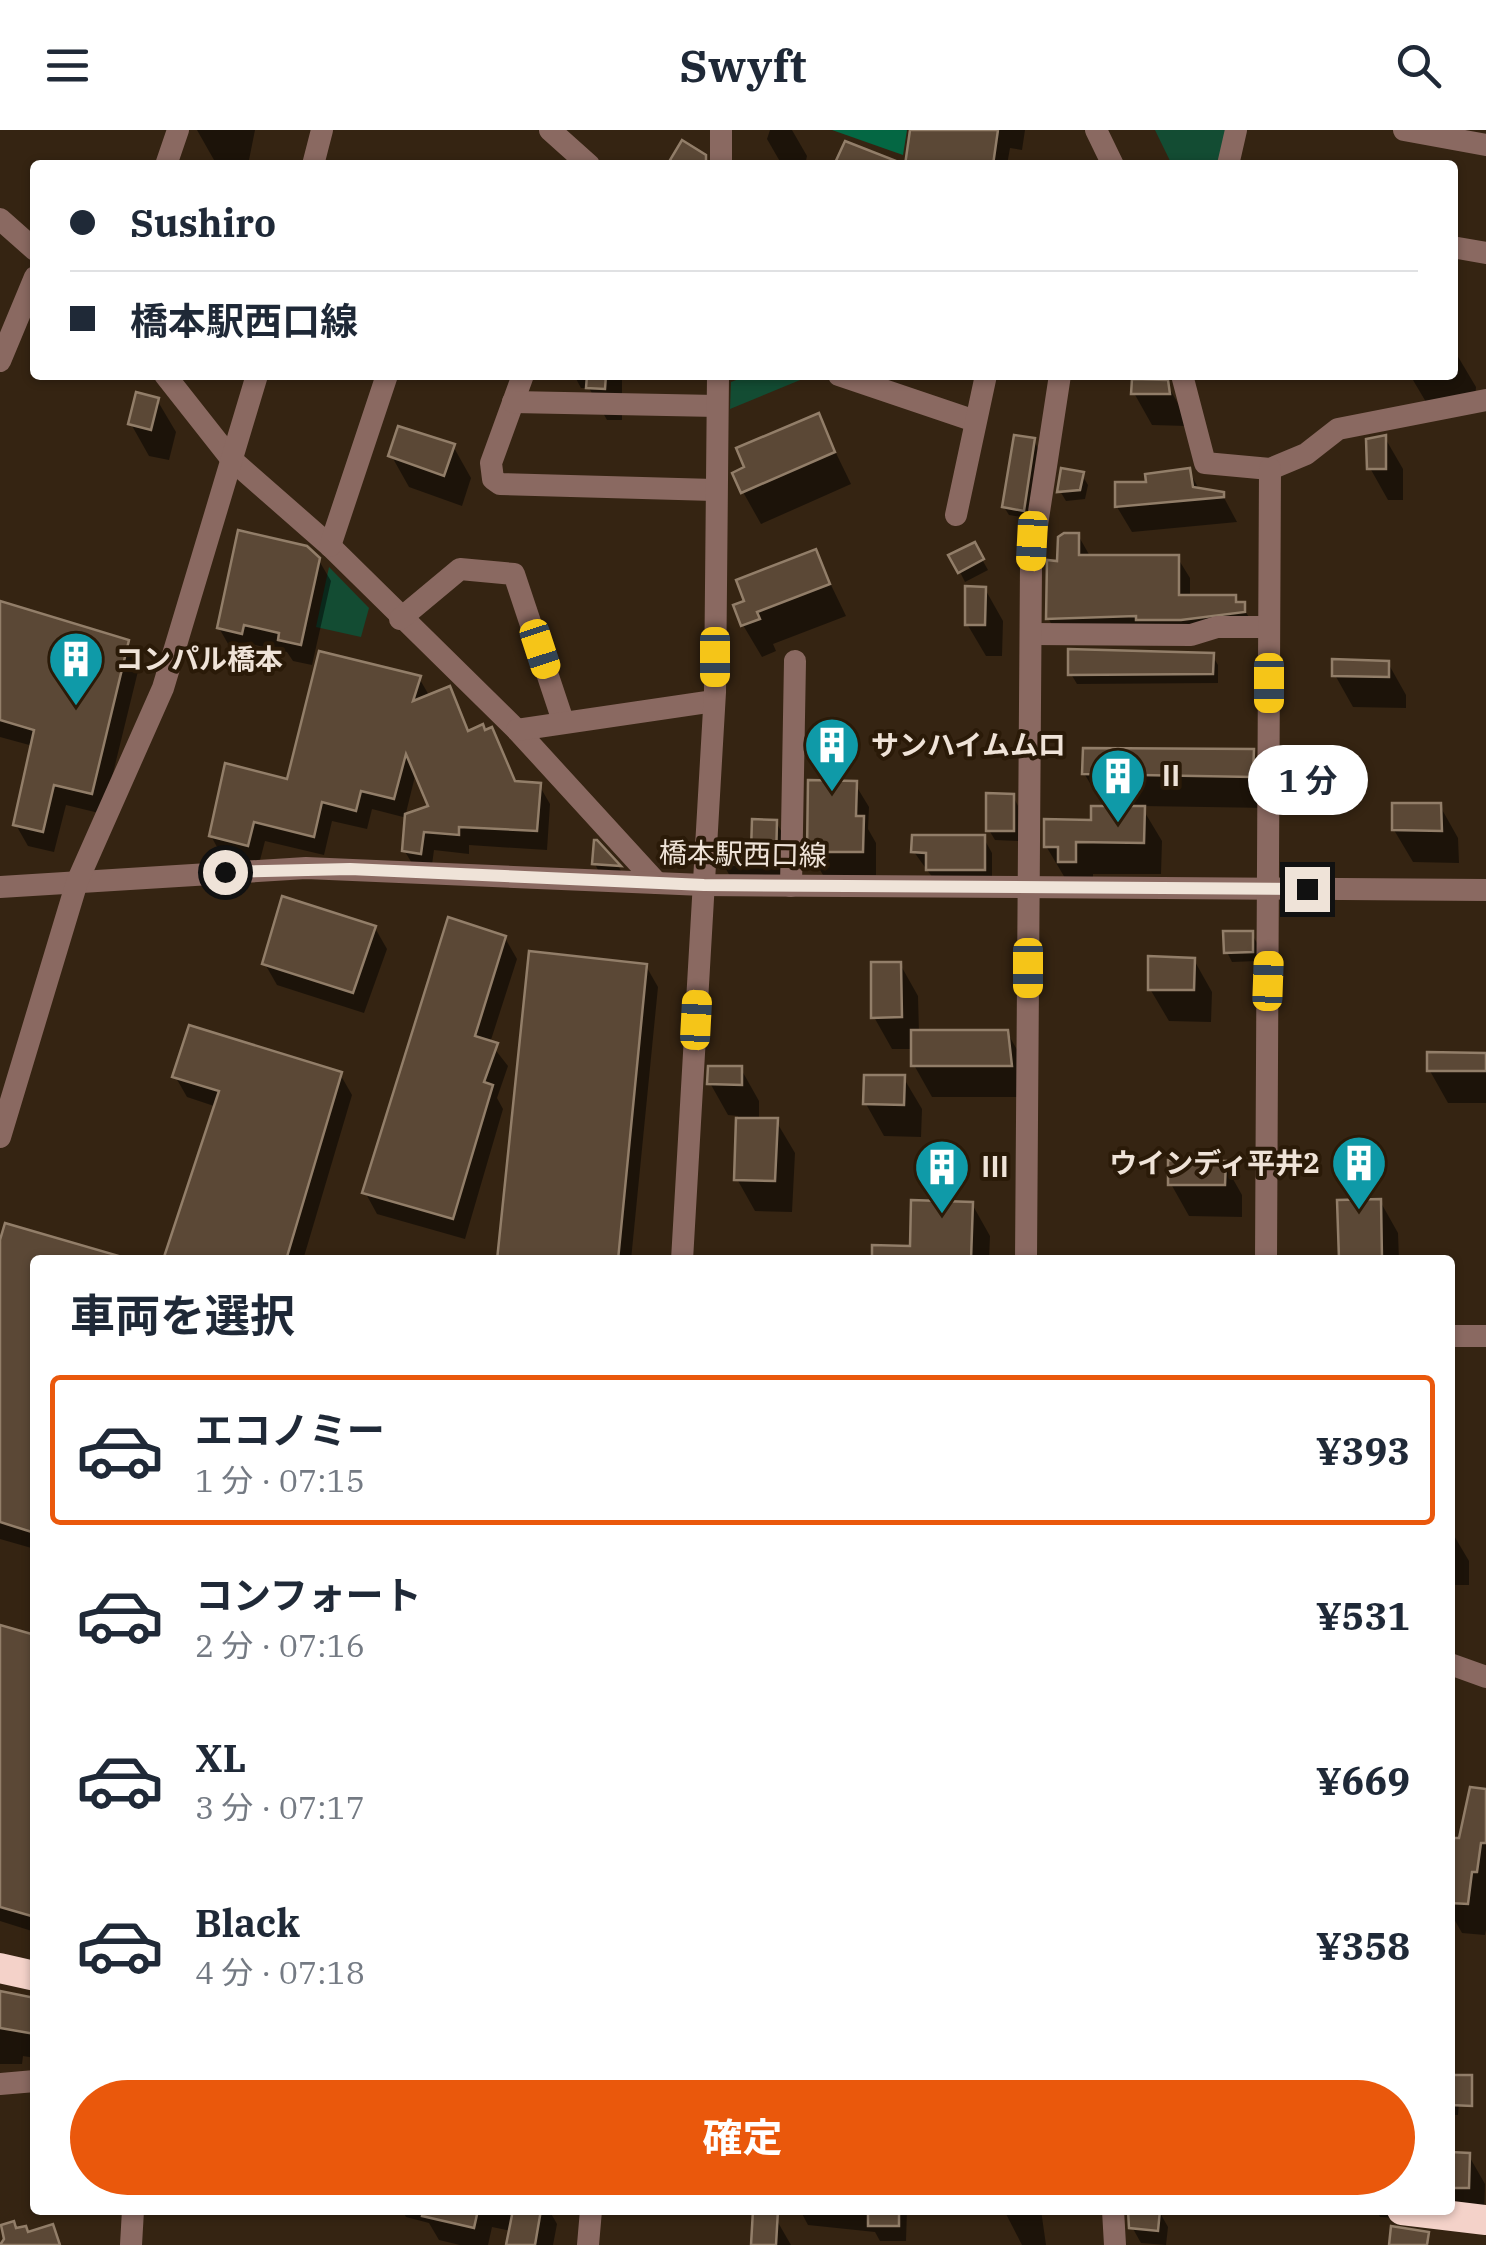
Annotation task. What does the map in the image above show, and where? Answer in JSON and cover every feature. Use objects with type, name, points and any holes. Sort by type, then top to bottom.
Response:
[{"type":"highway","points":[[0,1968],[30,1975]]},
{"type":"highway","points":[[1444,2215],[1486,2220]]},
{"type":"street","points":[[168,160],[178,130]]},
{"type":"street","points":[[315,160],[322,130]]},
{"type":"street","points":[[550,130],[583,160]]},
{"type":"street","points":[[720,160],[721,130]]},
{"type":"street","points":[[1096,130],[1111,160]]},
{"type":"street","points":[[1229,160],[1236,130]]},
{"type":"street","points":[[1404,130],[1486,145]]},
{"type":"street","points":[[0,219],[30,246]]},
{"type":"street","points":[[1458,248],[1486,253]]},
{"type":"street","points":[[0,360],[30,289]]},
{"type":"street","points":[[168,380],[232,460],[330,546],[517,730],[657,883]]},
{"type":"street","points":[[0,1136],[77,882],[158,700],[256,380]]},
{"type":"street","points":[[330,546],[386,380]]},
{"type":"street","points":[[521,380],[491,463],[490,472],[500,484],[714,490]]},
{"type":"street","points":[[682,1255],[714,701],[718,380]]},
{"type":"street","points":[[854,380],[975,421]]},
{"type":"street","points":[[956,515],[985,380]]},
{"type":"street","points":[[1026,1255],[1032,541],[1059,380]]},
{"type":"street","points":[[1183,380],[1206,463],[1270,469],[1306,454],[1338,429],[1486,400]]},
{"type":"street","points":[[513,402],[717,406]]},
{"type":"street","points":[[1266,1255],[1270,469]]},
{"type":"street","points":[[400,619],[460,569],[514,574],[562,721]]},
{"type":"street","points":[[1031,634],[1191,635],[1217,628],[1269,627]]},
{"type":"street","points":[[792,886],[795,661]]},
{"type":"street","points":[[517,730],[714,701]]},
{"type":"street","name":"橋本駅西口線","points":[[0,888],[306,868],[704,885],[1486,890]]},
{"type":"street","points":[[1455,1336],[1486,1336]]},
{"type":"street","points":[[1455,1666],[1486,1677]]},
{"type":"street","points":[[0,2084],[30,2081]]},
{"type":"street","points":[[131,2245],[133,2215]]},
{"type":"street","points":[[588,2245],[591,2215]]},
{"type":"street","points":[[1113,2215],[1116,2245]]},
{"type":"green space","points":[[832,130],[907,130],[903,155]]},
{"type":"green space","points":[[1155,130],[1227,130],[1220,160],[1170,160]]},
{"type":"green space","points":[[736,380],[800,380],[730,409],[731,382]]},
{"type":"green space","points":[[329,567],[369,608],[361,637],[316,627]]},
{"type":"building","points":[[910,130],[998,130],[994,160],[906,160]]},
{"type":"building","points":[[682,140],[706,155],[706,160],[670,160]]},
{"type":"building","points":[[845,141],[894,160],[836,160]]},
{"type":"building","points":[[587,380],[606,380],[605,389],[586,388]]},
{"type":"building","points":[[1132,380],[1168,380],[1170,394],[1131,394]]},
{"type":"building","points":[[136,392],[159,398],[151,430],[128,424]]},
{"type":"building","points":[[819,413],[835,452],[741,493],[732,473],[744,467],[736,448]]},
{"type":"building","points":[[398,426],[455,444],[444,476],[388,456]]},
{"type":"building","points":[[1014,435],[1035,438],[1024,511],[1002,507]]},
{"type":"building","points":[[1386,435],[1386,469],[1367,469],[1366,439]]},
{"type":"building","points":[[1061,468],[1084,472],[1080,490],[1057,492]]},
{"type":"building","points":[[1190,468],[1193,487],[1224,492],[1224,497],[1115,507],[1115,482],[1146,482],[1145,474]]},
{"type":"building","points":[[238,530],[307,546],[320,558],[301,645],[278,640],[279,633],[244,625],[242,634],[217,628]]},
{"type":"building","points":[[1079,533],[1079,555],[1179,555],[1179,595],[1236,595],[1236,602],[1245,602],[1245,612],[1181,620],[1136,620],[1136,616],[1046,619],[1047,560],[1057,561],[1058,537]]},
{"type":"building","points":[[975,542],[984,559],[958,573],[948,555]]},
{"type":"building","points":[[816,549],[830,584],[757,612],[760,619],[741,626],[733,605],[744,601],[736,580]]},
{"type":"building","points":[[965,586],[986,587],[985,625],[965,625]]},
{"type":"building","name":"コンパル橋本","points":[[0,601],[129,640],[92,794],[54,785],[43,832],[13,825],[34,730],[0,720]]},
{"type":"building","points":[[1068,649],[1214,653],[1213,674],[1068,675]]},
{"type":"building","points":[[319,651],[421,676],[413,701],[450,686],[468,731],[483,724],[485,730],[492,727],[515,781],[541,783],[537,831],[459,827],[459,835],[424,832],[421,854],[402,851],[405,814],[428,806],[406,754],[394,799],[361,791],[356,811],[322,802],[314,837],[254,822],[248,846],[209,836],[225,763],[287,779]]},
{"type":"building","points":[[1332,659],[1389,661],[1389,677],[1332,676]]},
{"type":"building","points":[[1083,748],[1254,749],[1253,777],[1082,774]]},
{"type":"building","points":[[808,780],[857,781],[856,816],[864,816],[863,852],[807,852]]},
{"type":"building","points":[[986,793],[1014,794],[1014,831],[986,831]]},
{"type":"building","points":[[1392,803],[1441,803],[1442,831],[1392,830]]},
{"type":"building","points":[[1091,806],[1145,806],[1144,843],[1076,842],[1076,862],[1058,862],[1058,847],[1044,847],[1044,819],[1091,820]]},
{"type":"building","points":[[752,819],[777,820],[776,864],[720,864],[721,850],[751,851]]},
{"type":"building","points":[[912,835],[985,835],[985,870],[926,870],[926,853],[911,852]]},
{"type":"building","points":[[597,840],[621,866],[592,864]]},
{"type":"building","points":[[282,896],[376,926],[353,993],[262,964]]},
{"type":"building","points":[[448,917],[506,936],[475,1036],[498,1043],[484,1082],[493,1085],[453,1219],[362,1193]]},
{"type":"building","points":[[1223,931],[1253,931],[1253,952],[1224,953]]},
{"type":"building","points":[[529,951],[647,964],[618,1255],[498,1255]]},
{"type":"building","points":[[1148,956],[1195,958],[1194,990],[1148,990]]},
{"type":"building","points":[[871,962],[901,962],[902,1017],[871,1018]]},
{"type":"building","points":[[189,1025],[342,1072],[287,1255],[165,1255],[219,1091],[172,1077]]},
{"type":"building","points":[[911,1030],[1008,1030],[1012,1066],[911,1066]]},
{"type":"building","points":[[1427,1052],[1486,1053],[1486,1071],[1427,1071]]},
{"type":"building","points":[[708,1066],[742,1066],[742,1085],[707,1084]]},
{"type":"building","points":[[864,1075],[905,1075],[904,1105],[863,1104]]},
{"type":"building","points":[[736,1118],[778,1118],[775,1181],[734,1180]]},
{"type":"building","points":[[1168,1160],[1226,1161],[1225,1185],[1168,1185]]},
{"type":"building","points":[[1381,1199],[1382,1255],[1339,1255],[1337,1200]]},
{"type":"building","points":[[911,1200],[973,1202],[971,1255],[872,1255],[872,1245],[910,1246]]},
{"type":"building","points":[[5,1223],[116,1255],[30,1255],[30,1531],[0,1522],[0,1240]]},
{"type":"building","points":[[0,1625],[30,1634],[30,1916],[0,1907]]},
{"type":"building","points":[[1470,1787],[1486,1789],[1486,1843],[1481,1843],[1477,1872],[1472,1872],[1468,1904],[1455,1903],[1455,1838],[1459,1838]]},
{"type":"building","points":[[0,1991],[30,1997],[30,2033],[0,2028]]},
{"type":"building","points":[[1455,2075],[1472,2075],[1472,2106],[1455,2105]]},
{"type":"building","points":[[1455,2152],[1470,2153],[1469,2188],[1455,2188]]},
{"type":"building","points":[[422,2215],[477,2215],[474,2228]]},
{"type":"building","points":[[512,2215],[540,2215],[535,2245],[506,2245]]},
{"type":"building","points":[[753,2215],[778,2215],[776,2245],[751,2245]]},
{"type":"building","points":[[868,2215],[899,2215],[899,2226],[868,2226]]},
{"type":"building","points":[[1128,2215],[1160,2215],[1158,2231],[1129,2228]]},
{"type":"building","points":[[14,2221],[16,2228],[26,2226],[28,2232],[53,2224],[60,2245],[0,2245],[4,2239],[1,2225]]},
{"type":"building","points":[[1391,2226],[1429,2232],[1427,2245],[1389,2245]]},
{"type":"place","name":"コンパル橋本","points":[[76,708]]},
{"type":"place","name":"サンハイムムロ","points":[[832,794]]},
{"type":"place","name":"Ⅱ","points":[[1118,825]]},
{"type":"place","name":"ウインディ平井2","points":[[1359,1212]]},
{"type":"place","name":"Ⅲ","points":[[942,1216]]},
{"type":"route","points":[[225,872],[350,869],[704,885],[1307,889]]}]
